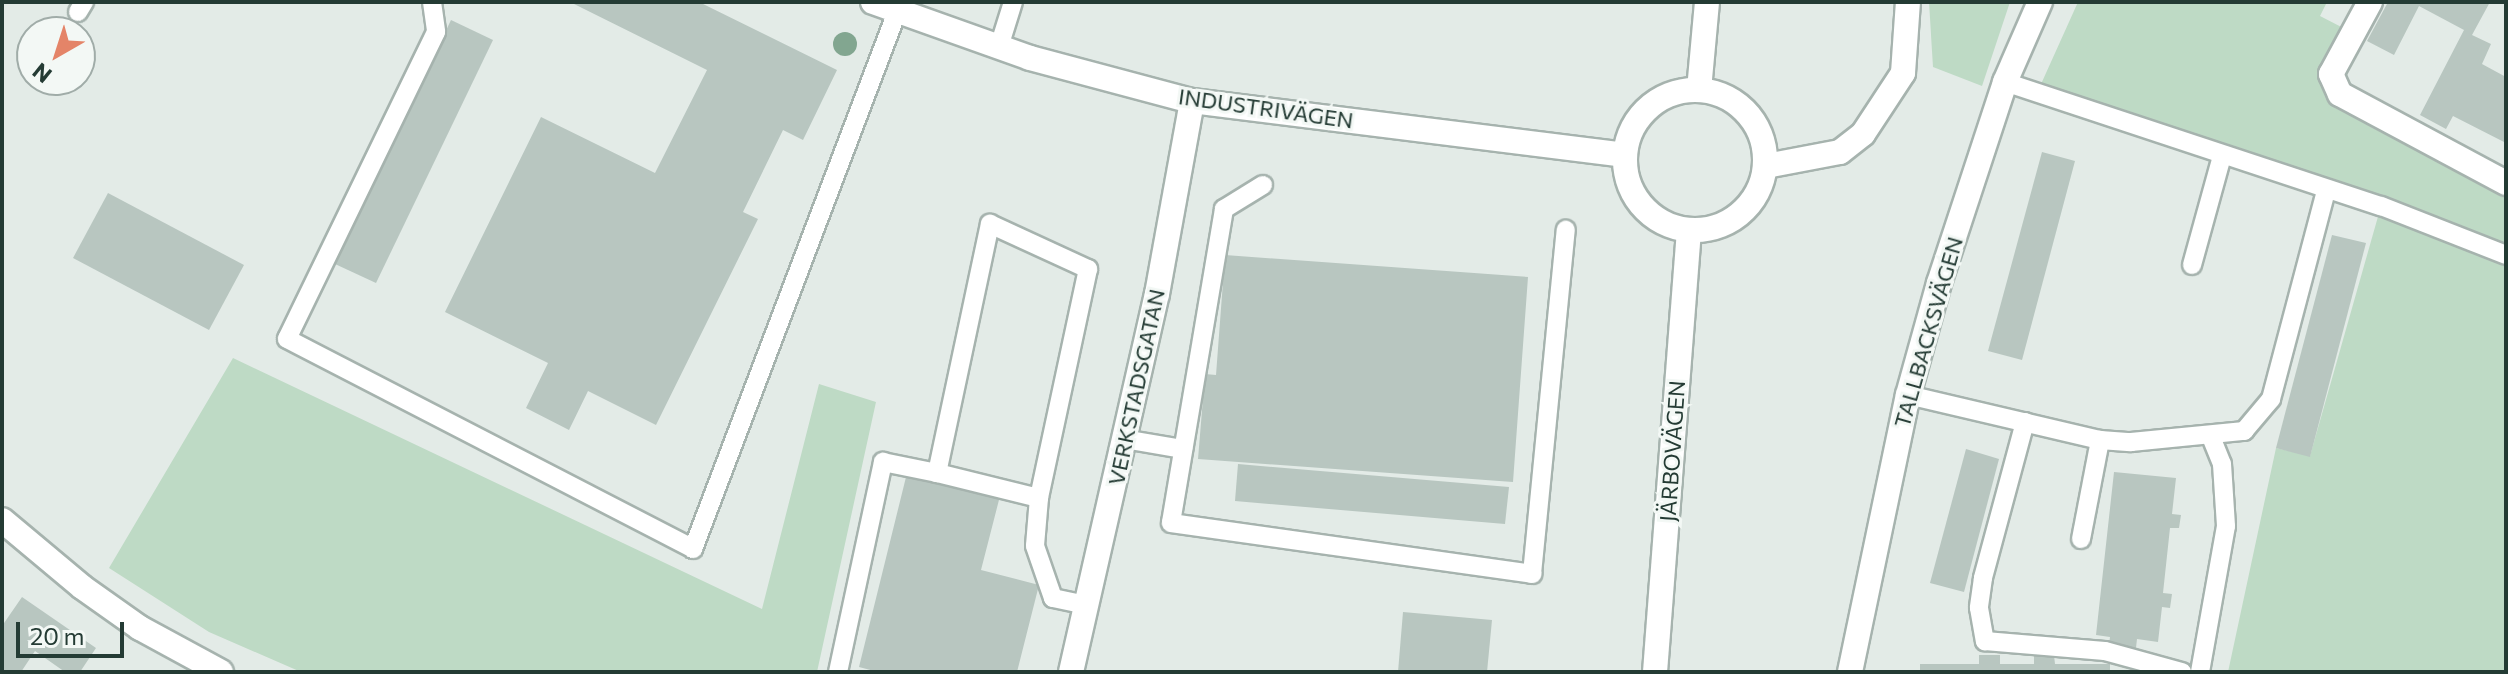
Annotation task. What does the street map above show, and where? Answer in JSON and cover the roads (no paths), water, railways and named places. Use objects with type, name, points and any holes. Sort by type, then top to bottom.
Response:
[{"type":"street","name":"INDUSTRIVÄGEN","points":[[873,2],[999,47],[1192,101],[1624,155]]},
{"type":"street","points":[[1699,90],[1707,2]]},
{"type":"street","points":[[1766,166],[1840,152],[1863,134],[1903,73],[1908,2]]},
{"type":"street","name":"TALLBACKSVÄGEN","points":[[1850,672],[1908,395],[2005,82],[2040,2]]},
{"type":"street","points":[[2370,2],[2331,74],[2340,94],[2506,183]]},
{"type":"street","points":[[1679,90],[1699,90],[1733,100],[1747,113],[1765,145],[1766,166],[1759,191],[1740,215],[1714,227],[1689,231],[1667,225],[1639,201],[1624,155],[1629,136],[1647,109],[1679,90]]},
{"type":"street","name":"VERKSTADSGATAN","points":[[1071,672],[1124,439],[1192,101]]},
{"type":"street","name":"JÄRBOVÄGEN","points":[[1655,672],[1689,231]]},
{"type":"street","points":[[2,520],[105,603],[221,672]]},
{"type":"lane","points":[[432,2],[436,32],[287,339],[693,549],[897,12]]},
{"type":"lane","points":[[999,47],[1013,2]]},
{"type":"lane","points":[[2005,82],[2326,191],[2381,206],[2506,255]]},
{"type":"lane","points":[[2192,265],[2222,156]]},
{"type":"lane","points":[[1263,185],[1224,209],[1171,523],[1532,574],[1566,230]]},
{"type":"lane","points":[[1908,395],[2100,440],[2211,437],[2244,431],[2271,399],[2326,191]]},
{"type":"lane","points":[[937,473],[990,224],[1088,269],[1039,498],[1035,546],[1053,598],[1086,605]]},
{"type":"lane","points":[[2025,422],[1983,578],[1979,608],[1985,641],[2105,651],[2182,672]]},
{"type":"lane","points":[[2200,672],[2226,526],[2222,464],[2211,437]]},
{"type":"lane","points":[[1124,439],[1183,449]]},
{"type":"lane","points":[[2081,539],[2100,440]]},
{"type":"lane","points":[[838,672],[883,462],[1039,498]]}]
